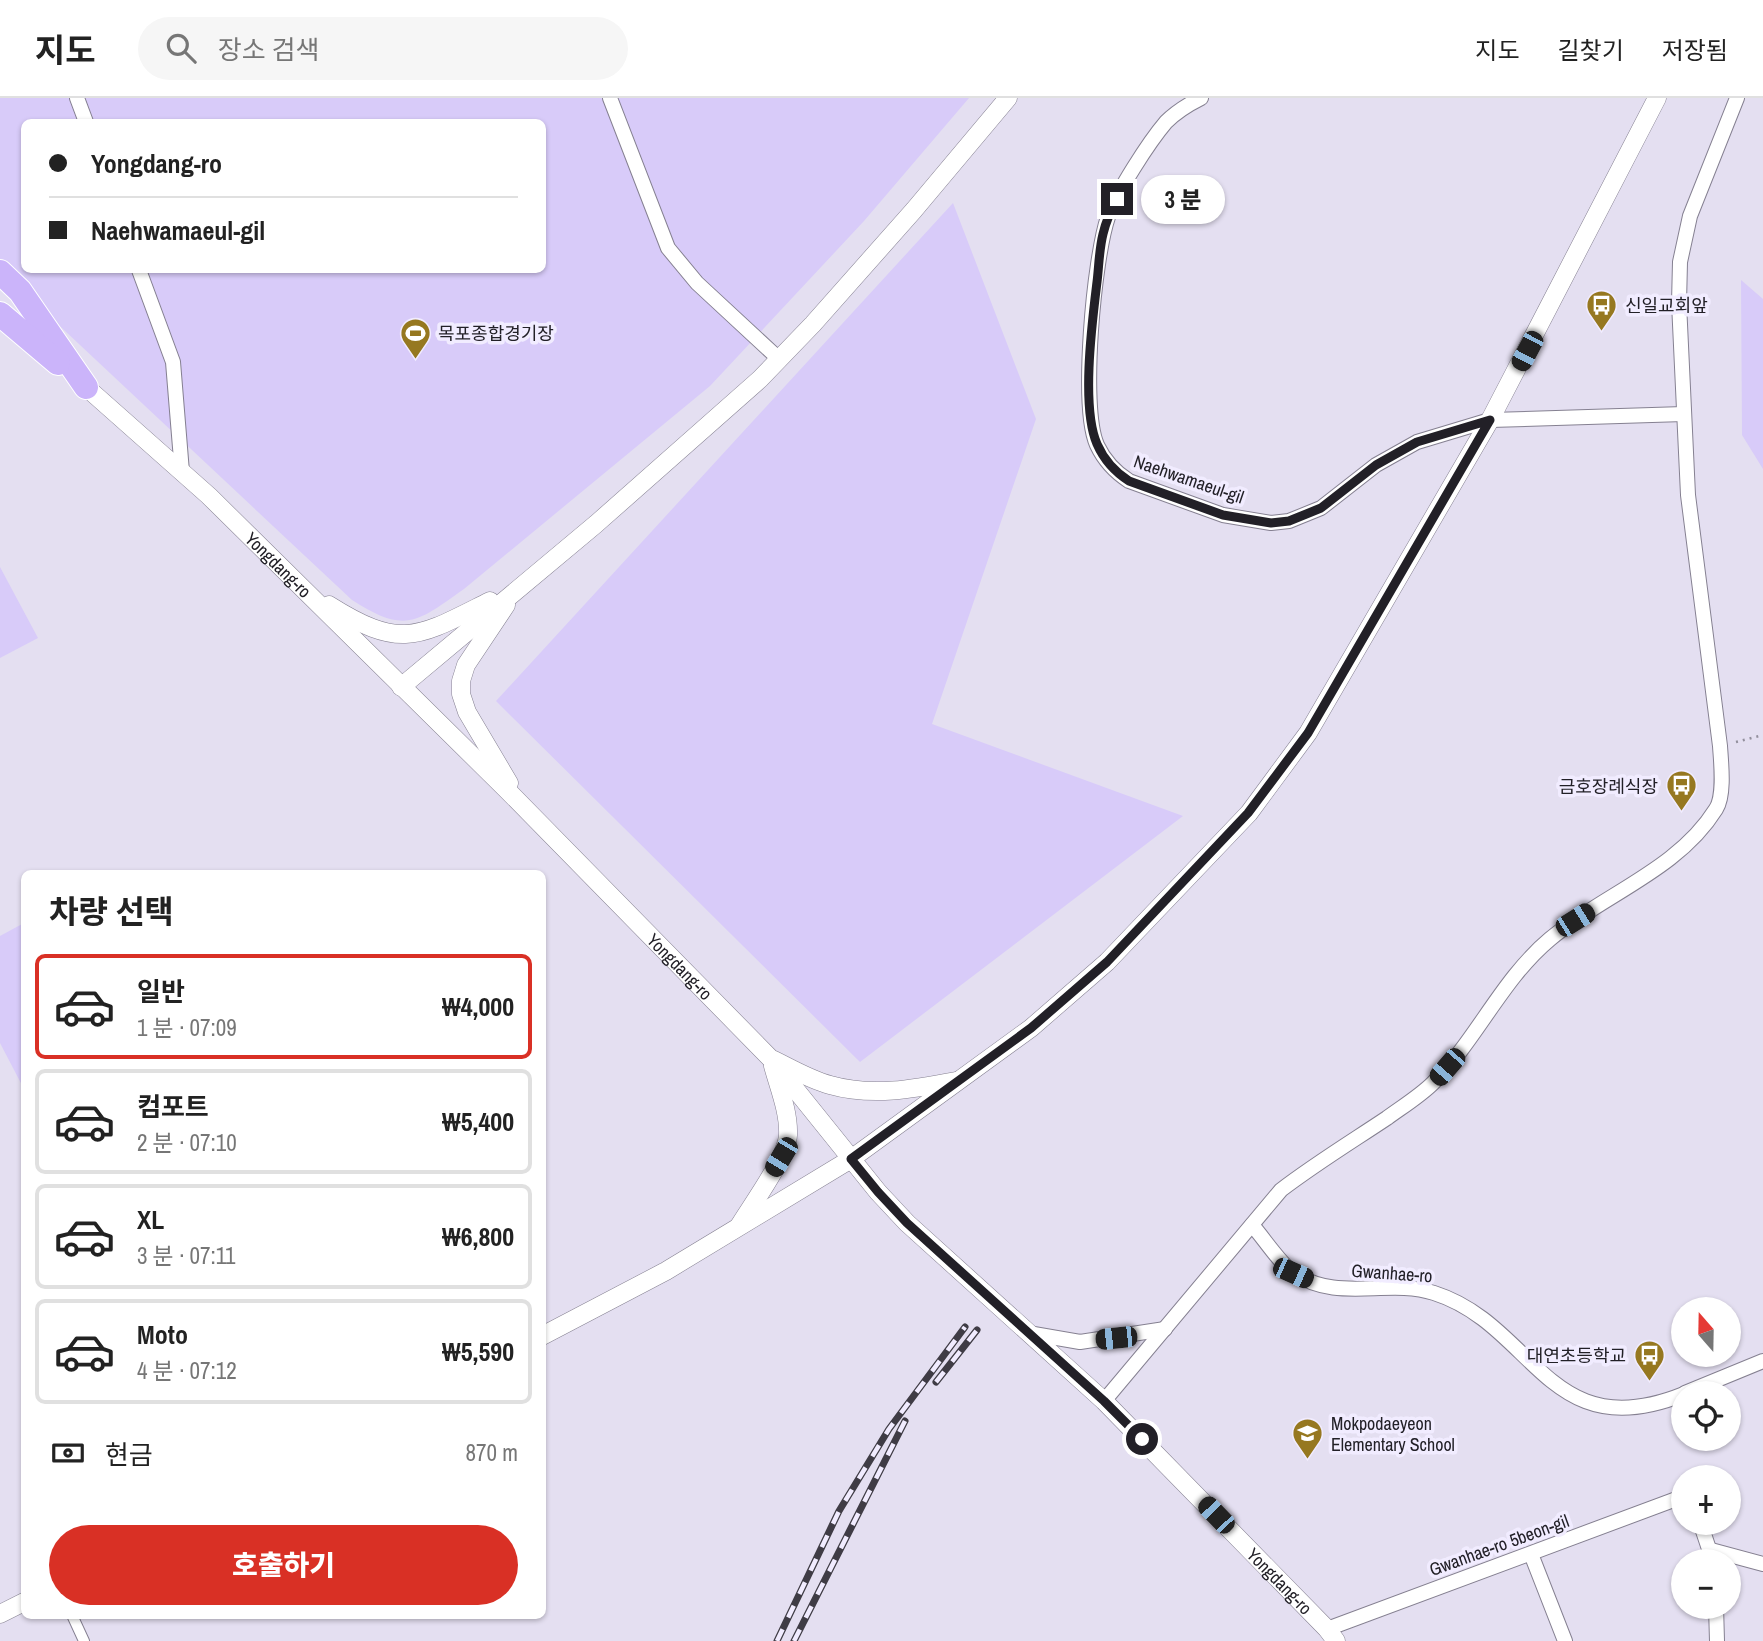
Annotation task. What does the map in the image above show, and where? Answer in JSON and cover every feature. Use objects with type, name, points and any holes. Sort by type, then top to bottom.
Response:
[{"type":"highway","points":[[0,272],[20,291],[86,387]]},
{"type":"highway","name":"Yongdang-ro","points":[[0,314],[86,387]]},
{"type":"street","points":[[77,98],[85,119]]},
{"type":"street","points":[[610,98],[668,248],[697,283],[779,359]]},
{"type":"street","points":[[401,687],[667,463],[779,359],[914,210],[1008,98]]},
{"type":"street","name":"Naehwamaeul-gil","points":[[1201,98],[1180,110],[1166,123],[1125,182],[1108,215],[1102,236],[1091,332],[1090,386],[1093,429],[1097,445],[1117,473],[1129,481],[1223,515],[1271,523],[1289,521],[1321,508],[1376,465],[1417,442],[1490,420],[1684,414]]},
{"type":"street","points":[[546,1334],[666,1271],[851,1159],[960,1081],[1031,1028],[1107,962],[1248,813],[1308,733],[1490,420],[1657,98]]},
{"type":"street","points":[[1104,1401],[1272,1199],[1290,1183],[1409,1103],[1433,1083],[1523,964],[1549,939],[1575,920],[1679,852],[1699,832],[1718,806],[1722,778],[1720,746],[1688,495],[1679,303],[1685,236],[1737,98]]},
{"type":"street","points":[[140,273],[173,362],[182,472]]},
{"type":"street","name":"Yongdang-ro","points":[[86,387],[182,472],[524,807],[771,1059],[878,1192],[907,1223],[1104,1401],[1332,1635]]},
{"type":"street","points":[[302,589],[356,622],[377,631],[408,634],[425,632],[440,626],[518,587]]},
{"type":"street","points":[[518,587],[466,665],[461,681],[461,694],[467,712],[524,807]]},
{"type":"street","points":[[771,1059],[828,1085],[862,1091],[897,1091],[960,1081]]},
{"type":"street","points":[[738,1228],[781,1157],[788,1137],[786,1116],[771,1059]]},
{"type":"street","name":"Gwanhae-ro","points":[[1252,1225],[1293,1273],[1328,1288],[1433,1292],[1459,1304],[1482,1317],[1553,1384],[1583,1401],[1621,1407],[1671,1399]]},
{"type":"street","points":[[1027,1333],[1080,1342],[1165,1329]]},
{"type":"street","name":"Gwanhae-ro","points":[[1714,1381],[1763,1361]]},
{"type":"street","name":"Gwanhae-ro 5beon-gil","points":[[1332,1635],[1531,1554],[1671,1501]]},
{"type":"street","points":[[1531,1554],[1565,1641]]},
{"type":"street","points":[[1741,1560],[1763,1563]]},
{"type":"street","points":[[0,1614],[21,1604]]},
{"type":"street","points":[[74,1619],[85,1641]]},
{"type":"street","points":[[1716,1619],[1717,1641]]},
{"type":"path","points":[[1720,746],[1763,735]]},
{"type":"shaded area","name":"목포종합경기장","points":[[0,98],[969,98],[864,221],[710,386],[464,589],[434,610],[410,620],[385,617],[352,600],[0,270]]},
{"type":"shaded area","points":[[953,203],[1036,419],[932,724],[1183,816],[860,1062],[496,701]]},
{"type":"shaded area","points":[[1741,280],[1763,299],[1763,469],[1742,435]]},
{"type":"shaded area","points":[[0,567],[38,638],[0,658]]},
{"type":"shaded area","points":[[21,925],[21,1083],[0,1043],[0,936]]},
{"type":"railway","points":[[777,1641],[839,1511],[889,1429],[965,1327]]},
{"type":"railway","points":[[936,1382],[977,1330]]},
{"type":"railway","points":[[794,1641],[905,1421]]},
{"type":"place","name":"신일교회앞","points":[[1602,332]]},
{"type":"place","name":"목포종합경기장","points":[[415,360]]},
{"type":"place","name":"금호장례식장","points":[[1681,813]]},
{"type":"place","name":"대연초등학교","points":[[1649,1382]]},
{"type":"place","name":"Mokpodaeyeon Elementary School","points":[[1308,1460]]},
{"type":"route","points":[[1117,199],[1108,215],[1102,236],[1091,332],[1090,386],[1097,445],[1117,473],[1129,481],[1223,515],[1271,523],[1289,521],[1321,508],[1376,465],[1417,442],[1490,420],[1308,733],[1248,813],[1107,962],[1031,1028],[851,1159],[907,1223],[1104,1401],[1142,1439]]}]
